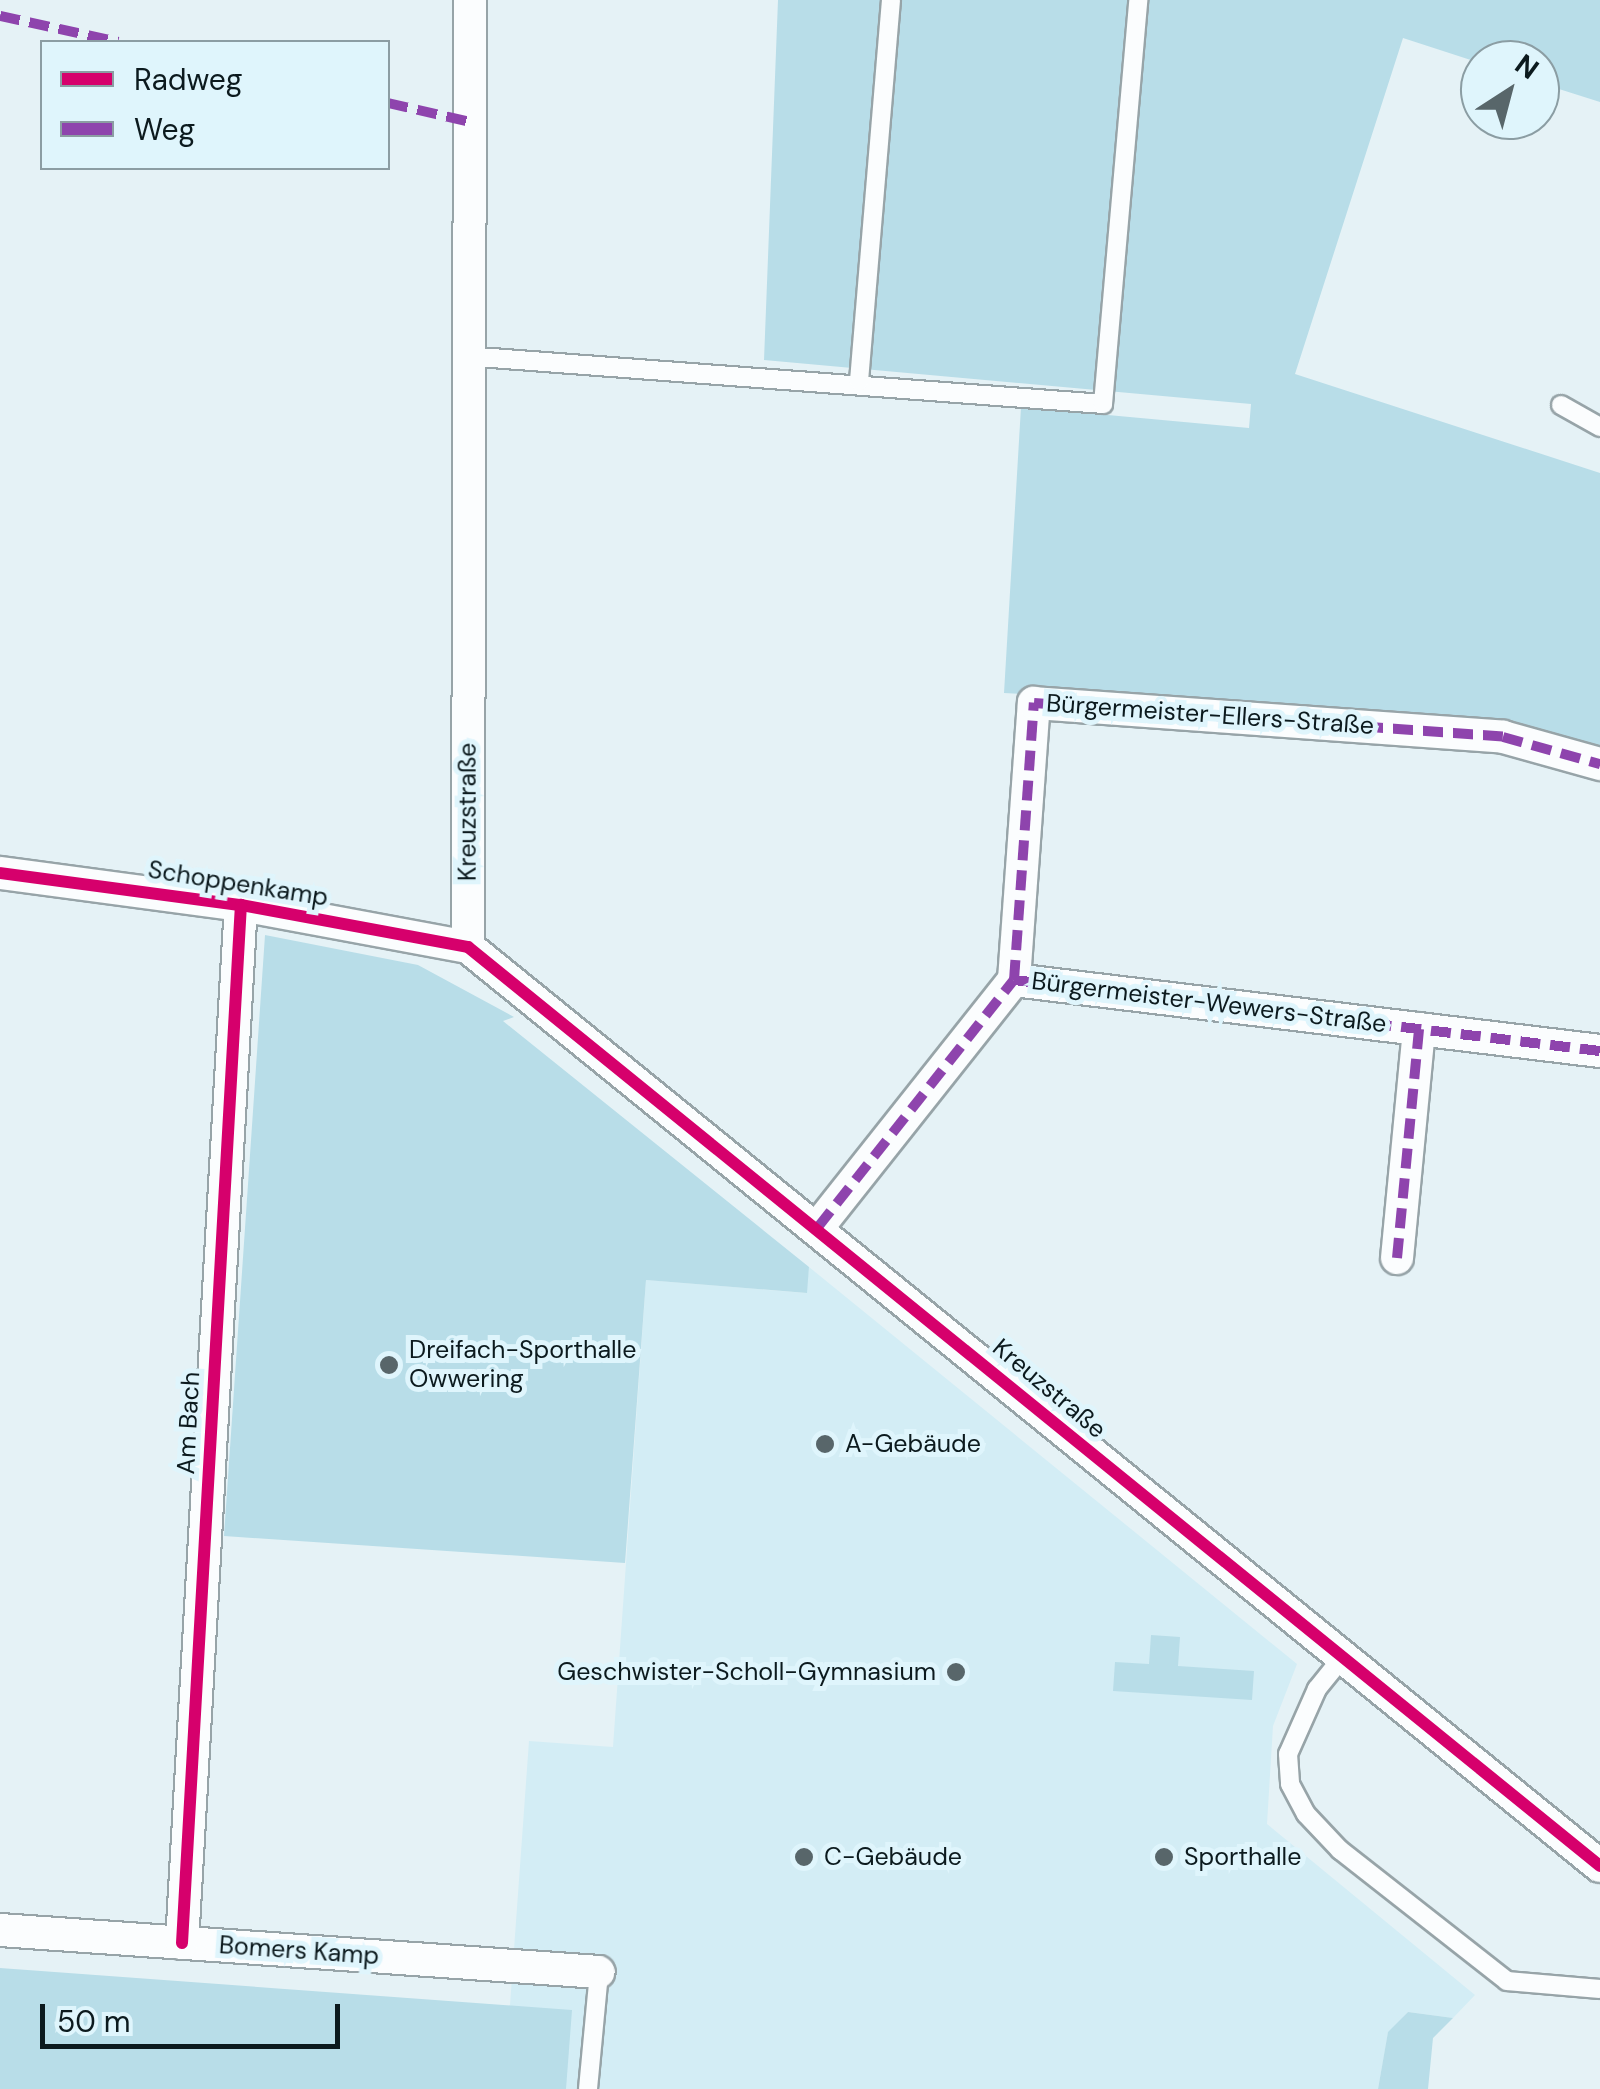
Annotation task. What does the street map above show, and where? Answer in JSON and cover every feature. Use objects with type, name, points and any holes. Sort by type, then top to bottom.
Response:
[{"type":"street","name":"Kreuzstraße","points":[[470,0],[465,356],[468,947],[818,1227],[1600,1866]]},
{"type":"street","name":"Bürgermeister-Ellers-Straße","points":[[1014,980],[1034,703],[1504,737],[1600,764]]},
{"type":"street","name":"Schoppenkamp","points":[[0,874],[241,905],[468,947]]},
{"type":"street","name":"Am Bach","points":[[182,1943],[241,905]]},
{"type":"street","name":"Bürgermeister-Wewers-Straße","points":[[818,1227],[1014,980],[1600,1051]]},
{"type":"street","name":"Bürgermeister-Wewers-Straße","points":[[1397,1258],[1420,1029]]},
{"type":"street","name":"Bomers Kamp","points":[[0,1930],[598,1972]]},
{"type":"lane","points":[[859,381],[891,0]]},
{"type":"lane","points":[[465,356],[859,381],[1103,404],[1138,0]]},
{"type":"lane","points":[[1561,404],[1600,427]]},
{"type":"lane","points":[[1342,1658],[1317,1689],[1288,1754],[1290,1784],[1306,1814],[1340,1850],[1507,1981],[1600,1989]]},
{"type":"lane","points":[[588,2089],[598,1972]]},
{"type":"shaded area","points":[[778,0],[1600,0],[1600,102],[1560,89],[1560,40],[1460,40],[1460,57],[1403,38],[1295,374],[1600,473],[1600,746],[1493,720],[1004,693],[1021,407],[1249,428],[1251,404],[764,360]]},
{"type":"shaded area","points":[[265,935],[418,965],[514,1017],[503,1021],[809,1267],[807,1293],[646,1280],[625,1563],[224,1536]]},
{"type":"shaded area","name":"Geschwister-Scholl-Gymnasium","points":[[809,1267],[1297,1664],[1273,1726],[1267,1824],[1475,1995],[1453,2018],[1408,2012],[1388,2033],[1378,2089],[565,2089],[510,2005],[529,1741],[613,1747],[646,1280],[806,1293]]},
{"type":"shaded area","points":[[1151,1635],[1180,1637],[1178,1666],[1254,1671],[1252,1700],[1113,1691],[1115,1662],[1149,1664]]},
{"type":"shaded area","points":[[0,1968],[572,2010],[566,2089],[0,2089]]},
{"type":"shaded area","points":[[1408,2012],[1453,2018],[1433,2038],[1428,2089],[1378,2089],[1388,2032]]},
{"type":"marked path","points":[[0,16],[109,40]]},
{"type":"marked path","points":[[390,103],[470,122]]},
{"type":"marked path","points":[[1014,980],[1034,703],[1503,737],[1600,764]]},
{"type":"marked path","points":[[818,1227],[1014,980],[1600,1051]]},
{"type":"marked path","points":[[1397,1258],[1419,1029]]},
{"type":"cycle path","points":[[0,873],[241,905],[468,947],[1600,1866]]},
{"type":"cycle path","points":[[182,1943],[241,905]]},
{"type":"place","name":"Dreifach-Sporthalle Owwering","points":[[389,1365]]},
{"type":"place","name":"A-Gebäude","points":[[825,1444]]},
{"type":"place","name":"Geschwister-Scholl-Gymnasium","points":[[956,1672]]},
{"type":"place","name":"C-Gebäude","points":[[804,1857]]},
{"type":"place","name":"Sporthalle","points":[[1164,1857]]}]
